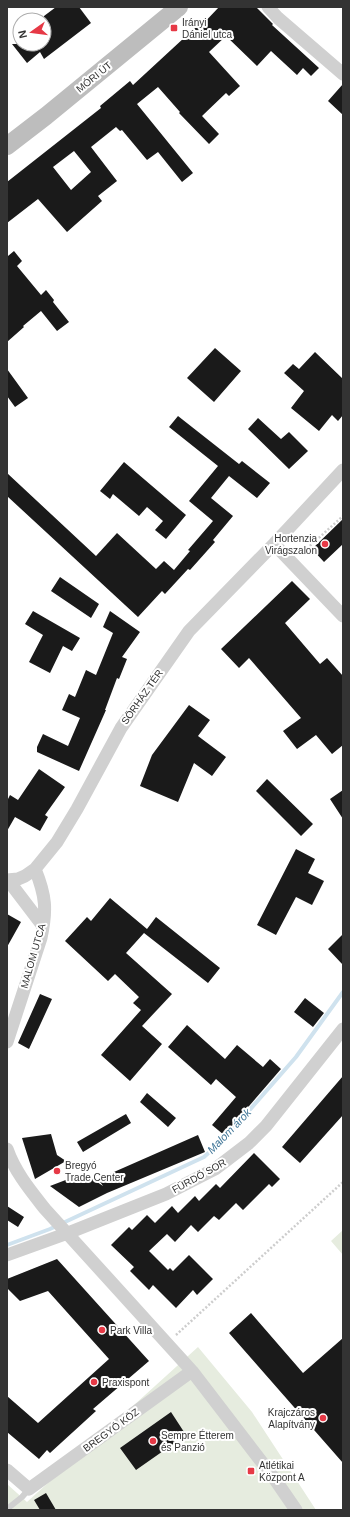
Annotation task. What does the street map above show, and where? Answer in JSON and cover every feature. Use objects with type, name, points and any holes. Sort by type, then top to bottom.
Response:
[{"type":"main road","name":"MÓRI ÚT","points":[[7,146],[179,7]]},
{"type":"street","points":[[268,7],[278,18],[343,74]]},
{"type":"street","points":[[343,470],[274,544],[343,616]]},
{"type":"street","name":"SÖRHÁZ TÉR","points":[[35,869],[57,842],[121,728],[189,631],[274,544]]},
{"type":"street","points":[[8,880],[26,876],[35,869]]},
{"type":"street","name":"MALOM UTCA","points":[[7,1042],[41,938],[43,926],[44,900],[42,888],[35,869]]},
{"type":"street","points":[[8,880],[43,926]]},
{"type":"street","name":"FÜRDŐ SOR","points":[[7,1255],[68,1233],[166,1194],[215,1169],[249,1143],[266,1126],[343,1029]]},
{"type":"street","points":[[7,1149],[12,1163],[26,1185],[45,1209],[192,1371],[274,1478],[296,1510]]},
{"type":"street","name":"BREGYÓ KÖZ","points":[[29,1489],[192,1371]]},
{"type":"street","points":[[7,1470],[29,1489]]},
{"type":"lane","points":[[7,1509],[22,1497],[29,1489]]},
{"type":"path","points":[[292,562],[343,516]]},
{"type":"path","points":[[167,1343],[343,1182]]},
{"type":"shaded area","points":[[343,1230],[343,1255],[331,1241]]},
{"type":"shaded area","points":[[198,1347],[252,1412],[316,1510],[7,1510],[7,1484],[27,1502]]},
{"type":"building","points":[[56,7],[79,7],[91,23],[44,59],[40,52],[52,52],[52,12],[49,12]]},
{"type":"building","points":[[219,7],[256,7],[273,24],[272,25],[319,68],[311,76],[303,68],[297,75],[271,51],[257,66],[226,36],[209,52],[240,86],[229,96],[226,93],[202,116],[219,134],[209,144],[179,113],[180,112],[158,87],[137,104],[193,173],[182,182],[158,152],[147,160],[122,130],[120,131],[116,127],[91,147],[117,181],[98,196],[102,201],[67,232],[38,199],[7,223],[7,182],[101,108],[100,106],[130,81],[133,85],[198,25],[200,27]],"holes":[[[74,151],[91,172],[71,190],[53,167]]]},
{"type":"building","points":[[18,52],[40,52],[27,63]]},
{"type":"building","points":[[343,84],[343,115],[328,101]]},
{"type":"building","points":[[14,251],[22,261],[17,266],[41,295],[46,290],[54,300],[53,302],[69,322],[57,331],[41,311],[7,342],[7,255],[8,256]]},
{"type":"building","points":[[215,348],[241,371],[214,402],[187,378]]},
{"type":"building","points":[[315,352],[343,379],[343,415],[338,421],[332,415],[319,431],[291,408],[304,391],[284,373],[293,364],[299,369]]},
{"type":"building","points":[[7,369],[28,398],[15,407],[7,396]]},
{"type":"building","points":[[178,416],[239,464],[242,461],[270,483],[257,498],[229,476],[211,498],[233,516],[213,540],[215,542],[190,570],[188,569],[165,594],[162,591],[138,617],[7,496],[7,473],[96,556],[117,533],[156,569],[164,561],[174,570],[190,551],[188,550],[213,521],[189,501],[218,466],[169,427]]},
{"type":"building","points":[[258,418],[281,439],[289,432],[308,451],[289,469],[248,429]]},
{"type":"building","points":[[124,462],[186,515],[166,539],[155,530],[163,521],[147,507],[139,516],[113,494],[110,499],[100,491]]},
{"type":"building","points":[[343,519],[343,544],[324,562],[312,549]]},
{"type":"building","points":[[60,577],[99,604],[91,618],[51,591]]},
{"type":"building","points":[[292,581],[310,599],[285,623],[320,664],[327,658],[343,676],[343,745],[332,754],[316,735],[297,749],[283,731],[301,718],[249,658],[239,668],[221,649]]},
{"type":"building","points":[[33,611],[80,638],[72,651],[63,646],[50,673],[29,662],[43,635],[25,624]]},
{"type":"building","points":[[110,611],[140,632],[122,657],[127,659],[119,679],[117,678],[106,710],[79,771],[37,752],[37,747],[43,734],[68,746],[80,718],[62,710],[69,694],[75,697],[86,670],[96,675],[113,633],[103,627]]},
{"type":"building","points":[[189,705],[210,720],[198,736],[226,757],[212,776],[194,763],[178,802],[140,786],[152,755]]},
{"type":"building","points":[[39,769],[65,787],[45,815],[48,817],[40,831],[15,817],[7,831],[7,801],[10,795],[18,800]]},
{"type":"building","points":[[267,779],[313,824],[301,836],[256,791]]},
{"type":"building","points":[[343,790],[343,819],[330,799]]},
{"type":"building","points":[[296,849],[315,859],[308,873],[324,881],[312,905],[296,897],[276,935],[257,925]]},
{"type":"building","points":[[110,898],[147,929],[156,917],[220,968],[208,983],[144,933],[126,953],[172,994],[142,1026],[162,1044],[130,1081],[101,1055],[141,1010],[133,1003],[139,997],[115,974],[108,981],[65,941],[87,917],[91,921]]},
{"type":"building","points":[[7,914],[21,922],[7,947]]},
{"type":"building","points":[[343,934],[343,965],[328,949]]},
{"type":"building","points":[[40,994],[52,999],[29,1049],[18,1043]]},
{"type":"building","points":[[305,998],[324,1013],[313,1027],[294,1012]]},
{"type":"building","points":[[187,1025],[225,1059],[237,1045],[263,1067],[270,1059],[281,1069],[224,1135],[212,1125],[236,1097],[216,1079],[211,1085],[168,1047]]},
{"type":"building","points":[[343,1076],[343,1115],[300,1163],[282,1147]]},
{"type":"building","points":[[147,1093],[176,1118],[168,1127],[140,1102]]},
{"type":"building","points":[[126,1114],[131,1123],[83,1152],[77,1142]]},
{"type":"building","points":[[51,1134],[57,1155],[66,1161],[35,1179],[22,1138]]},
{"type":"building","points":[[198,1135],[205,1152],[107,1193],[79,1207],[50,1186],[84,1173],[103,1186],[98,1179]]},
{"type":"building","points":[[254,1153],[280,1179],[272,1187],[269,1184],[243,1210],[236,1203],[219,1220],[214,1216],[198,1232],[191,1225],[175,1242],[167,1234],[149,1251],[168,1270],[170,1268],[173,1271],[189,1255],[213,1279],[197,1295],[193,1290],[176,1308],[153,1285],[149,1290],[130,1271],[134,1267],[111,1245],[129,1227],[132,1230],[147,1215],[155,1223],[172,1206],[178,1213],[195,1196],[199,1201],[216,1184],[220,1188]]},
{"type":"building","points":[[7,1206],[24,1217],[18,1227],[7,1220]]},
{"type":"building","points":[[57,1259],[149,1361],[93,1409],[96,1411],[50,1453],[47,1450],[39,1459],[7,1432],[7,1396],[38,1423],[109,1359],[48,1291],[20,1301],[7,1288],[7,1279]]},
{"type":"building","name":"Krajczáros Alapítvány","points":[[251,1313],[303,1373],[343,1338],[343,1463],[229,1333]]},
{"type":"building","name":"Sempre Étterem és Panzió","points":[[171,1412],[186,1435],[136,1470],[120,1448]]},
{"type":"building","points":[[46,1493],[56,1510],[40,1510],[34,1500]]},
{"type":"waterway","name":"Malom árok","points":[[7,1245],[50,1229],[204,1157],[225,1138],[296,1057],[343,992]]},
{"type":"place","name":"Irányi Dániel utca","points":[[174,28]]},
{"type":"place","name":"Hortenzia Virágszalon","points":[[325,544]]},
{"type":"place","name":"Bregyó Trade Center","points":[[57,1171]]},
{"type":"place","name":"Park Villa","points":[[102,1330]]},
{"type":"place","name":"Praxispont","points":[[94,1382]]},
{"type":"place","name":"Krajczáros Alapítvány","points":[[323,1418]]},
{"type":"place","name":"Sempre Étterem és Panzió","points":[[153,1441]]},
{"type":"place","name":"Atlétikai Központ A","points":[[251,1471]]}]
